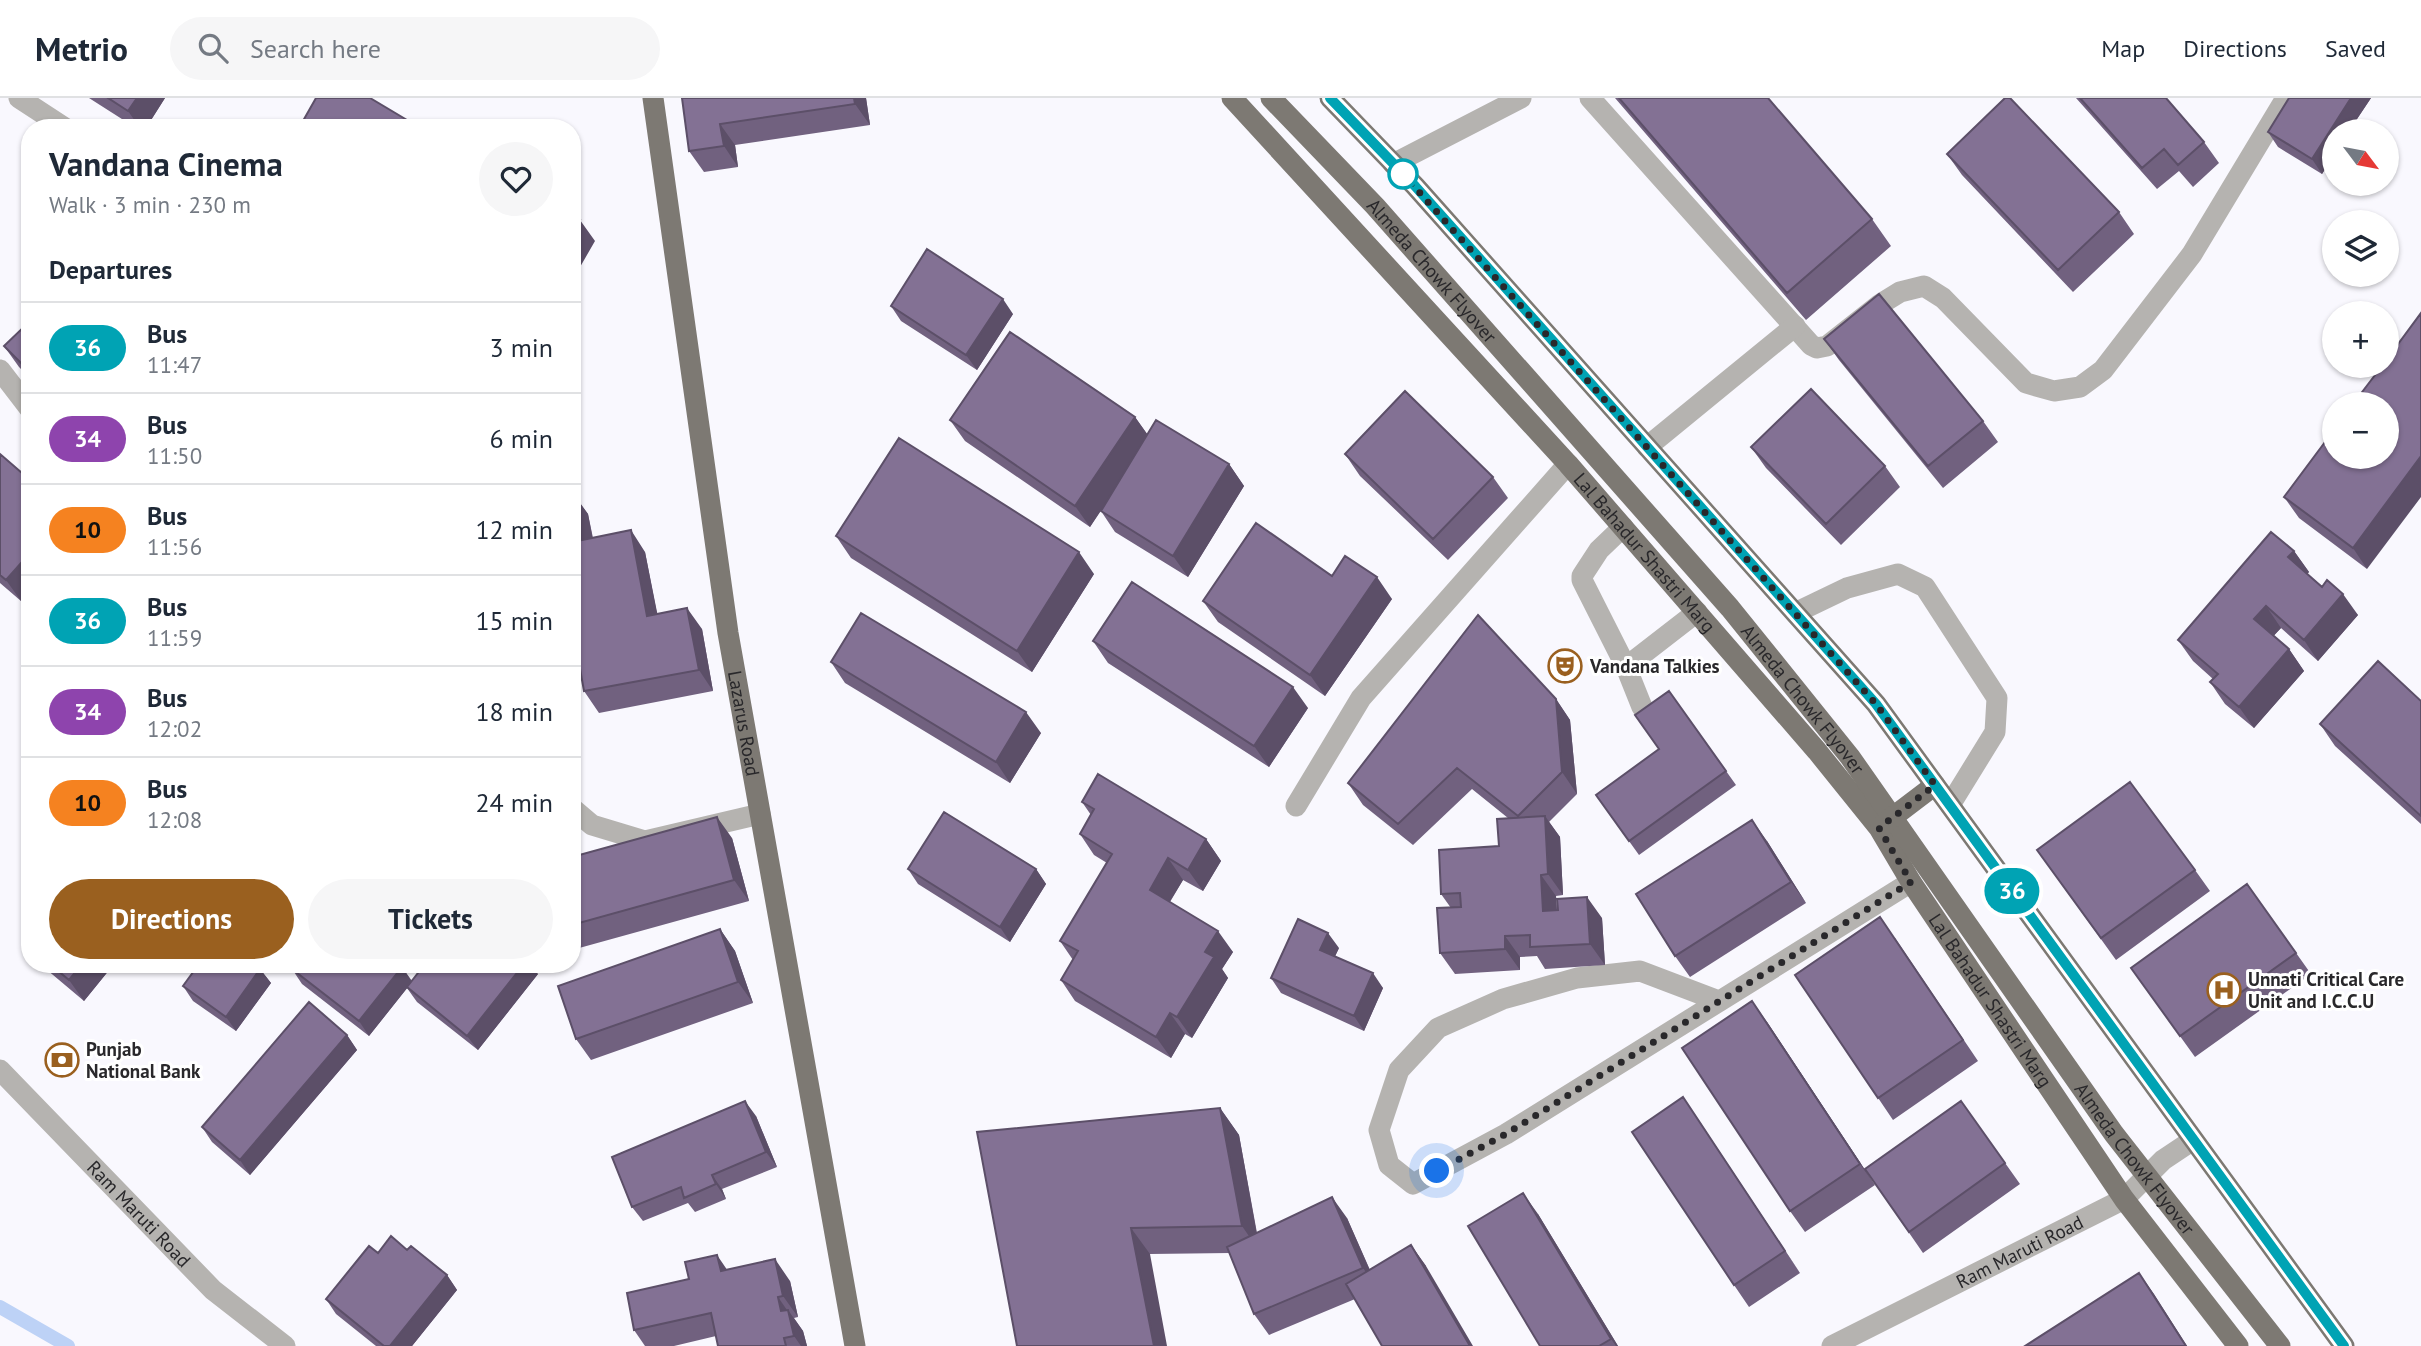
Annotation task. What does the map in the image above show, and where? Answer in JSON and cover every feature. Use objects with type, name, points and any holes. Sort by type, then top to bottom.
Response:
[{"type":"main road","name":"Lazarus Road","points":[[653,98],[728,634],[855,1346]]},
{"type":"main road","name":"Lal Bahadur Shastri Marg","points":[[1232,98],[1568,464],[1817,751],[1879,828],[1911,882],[2124,1199],[2238,1346]]},
{"type":"main road","name":"Almeda Chowk Flyover","points":[[1271,98],[1375,206],[1730,608],[1850,757],[2114,1133],[2280,1346]]},
{"type":"main road","points":[[1330,98],[1393,164],[1876,704],[2344,1346]]},
{"type":"main road","points":[[1879,828],[1935,785]]},
{"type":"street","points":[[19,98],[51,119]]},
{"type":"street","points":[[1393,164],[1521,98]]},
{"type":"street","points":[[1590,98],[1811,345],[1822,348],[1900,292],[1924,286],[1943,298],[2026,383],[2054,391],[2080,387],[2103,370],[2192,254],[2286,98]]},
{"type":"street","points":[[1647,447],[1795,326]]},
{"type":"street","points":[[0,370],[21,397]]},
{"type":"street","points":[[1296,806],[1361,698],[1568,464]]},
{"type":"street","points":[[1623,527],[1599,550],[1581,580],[1626,667],[1642,707]]},
{"type":"street","points":[[1795,613],[1847,588],[1898,574],[1925,587],[1997,698],[1995,732],[1950,805]]},
{"type":"street","points":[[1626,667],[1697,612]]},
{"type":"street","points":[[581,816],[592,825],[645,841],[760,814]]},
{"type":"street","points":[[1719,1001],[1640,971],[1577,978],[1503,999],[1438,1028],[1399,1070],[1379,1130],[1389,1165],[1413,1184],[1506,1134],[1911,882]]},
{"type":"street","name":"Ram Maruti Road","points":[[0,1070],[213,1290],[285,1346]]},
{"type":"street","name":"Ram Maruti Road","points":[[1832,1346],[2124,1199],[2163,1160],[2193,1140]]},
{"type":"building","points":[[108,98],[137,98],[128,111]]},
{"type":"building","points":[[316,98],[370,98],[405,119],[304,119]]},
{"type":"building","points":[[682,98],[854,98],[855,104],[720,124],[724,146],[689,151]]},
{"type":"building","points":[[1619,98],[1768,98],[1872,219],[1787,293]]},
{"type":"building","points":[[2005,98],[2010,98],[2119,212],[2058,270],[1947,154]]},
{"type":"building","points":[[2080,98],[2166,98],[2204,142],[2178,165],[2164,149],[2142,168]]},
{"type":"building","points":[[2289,98],[2351,98],[2338,119],[2322,119],[2322,143],[2312,159],[2268,132]]},
{"type":"building","points":[[927,249],[1003,299],[966,355],[891,306]]},
{"type":"building","points":[[1879,294],[1983,421],[1928,466],[1824,339]]},
{"type":"building","points":[[2421,313],[2421,456],[2353,548],[2284,497],[2322,446],[2322,469],[2399,469],[2399,392],[2362,392],[2373,378],[2399,378],[2399,343]]},
{"type":"building","points":[[21,330],[21,363],[4,346]]},
{"type":"building","points":[[1010,332],[1135,417],[1075,506],[950,420]]},
{"type":"building","points":[[1811,389],[1885,466],[1826,524],[1751,447]]},
{"type":"building","points":[[1405,391],[1493,477],[1433,539],[1345,454]]},
{"type":"building","points":[[1156,420],[1229,464],[1173,556],[1101,511]]},
{"type":"building","points":[[899,438],[1079,552],[1017,651],[836,536]]},
{"type":"building","points":[[0,454],[21,472],[21,563],[6,580],[0,575]]},
{"type":"building","points":[[1256,523],[1332,576],[1345,556],[1377,577],[1310,675],[1203,601]]},
{"type":"building","points":[[631,530],[647,616],[687,608],[699,670],[584,691],[581,674],[581,535],[582,540]]},
{"type":"building","points":[[2271,532],[2294,551],[2288,557],[2322,587],[2327,580],[2343,594],[2304,640],[2266,606],[2254,619],[2289,649],[2239,707],[2210,682],[2218,674],[2178,640]]},
{"type":"building","points":[[1132,582],[1293,687],[1254,746],[1093,641]]},
{"type":"building","points":[[861,613],[1026,712],[996,762],[831,662]]},
{"type":"building","points":[[1478,615],[1556,699],[1562,772],[1518,816],[1457,768],[1398,824],[1348,783]]},
{"type":"building","points":[[2378,661],[2421,701],[2421,816],[2320,724]]},
{"type":"building","points":[[1669,691],[1726,771],[1629,841],[1596,795],[1659,749],[1635,715]]},
{"type":"building","points":[[1098,774],[1206,839],[1188,870],[1168,858],[1150,890],[1218,931],[1205,952],[1214,957],[1177,1017],[1170,1013],[1156,1037],[1061,980],[1078,951],[1060,941],[1112,854],[1080,834],[1094,809],[1082,802]]},
{"type":"building","points":[[2130,782],[2195,870],[2101,938],[2037,850]]},
{"type":"building","points":[[944,812],[1036,869],[1000,927],[908,869]]},
{"type":"building","points":[[1545,816],[1548,874],[1541,875],[1543,911],[1558,910],[1557,899],[1587,897],[1590,944],[1530,947],[1530,935],[1505,936],[1505,949],[1440,953],[1437,908],[1461,907],[1460,893],[1441,894],[1439,850],[1499,846],[1497,819]]},
{"type":"building","points":[[717,817],[734,880],[581,922],[581,855]]},
{"type":"building","points":[[1752,820],[1791,882],[1675,956],[1636,894]]},
{"type":"building","points":[[2247,884],[2296,953],[2180,1036],[2131,968]]},
{"type":"building","points":[[1880,917],[1963,1040],[1878,1098],[1795,975]]},
{"type":"building","points":[[1298,919],[1328,933],[1320,950],[1373,973],[1354,1016],[1271,978]]},
{"type":"building","points":[[720,929],[738,982],[576,1039],[558,986]]},
{"type":"building","points":[[61,973],[75,973],[69,980]]},
{"type":"building","points":[[192,973],[257,973],[226,1017],[183,986]]},
{"type":"building","points":[[297,973],[397,973],[359,1021]]},
{"type":"building","points":[[418,973],[517,973],[467,1036],[407,987]]},
{"type":"building","points":[[1752,1001],[1860,1164],[1790,1211],[1682,1048]]},
{"type":"building","points":[[309,1002],[347,1035],[240,1160],[202,1127]]},
{"type":"building","points":[[1683,1097],[1785,1251],[1734,1285],[1632,1132]]},
{"type":"building","points":[[745,1101],[766,1152],[712,1175],[716,1184],[684,1198],[681,1187],[632,1207],[612,1157]]},
{"type":"building","points":[[1961,1101],[2005,1163],[1909,1232],[1865,1169]]},
{"type":"building","points":[[1220,1108],[1242,1226],[1131,1228],[1154,1346],[1017,1346],[977,1132]]},
{"type":"building","points":[[1523,1193],[1611,1339],[1599,1346],[1540,1346],[1468,1226]]},
{"type":"building","points":[[1332,1197],[1363,1268],[1254,1314],[1227,1247]]},
{"type":"building","points":[[391,1236],[407,1250],[411,1246],[447,1275],[390,1346],[384,1346],[326,1299],[369,1246],[378,1253]]},
{"type":"building","points":[[1411,1245],[1470,1346],[1382,1346],[1346,1284]]},
{"type":"building","points":[[717,1255],[721,1271],[775,1259],[783,1296],[778,1297],[781,1311],[788,1310],[794,1336],[784,1338],[786,1346],[718,1346],[711,1313],[634,1330],[627,1293],[689,1279],[685,1262]]},
{"type":"building","points":[[2139,1273],[2186,1346],[2025,1346]]},
{"type":"waterway","points":[[0,1307],[68,1346]]},
{"type":"bus line","name":"36","points":[[1330,98],[1415,186],[1876,704],[2344,1346]]},
{"type":"place","name":"Vandana Talkies","points":[[1565,666]]},
{"type":"place","name":"Unnati Critical Care Unit and I.C.C.U","points":[[2224,990]]},
{"type":"place","name":"Punjab National Bank","points":[[62,1060]]},
{"type":"route","points":[[1403,174],[1876,704],[1935,785],[1879,828],[1911,882],[1506,1134],[1437,1171]]}]
